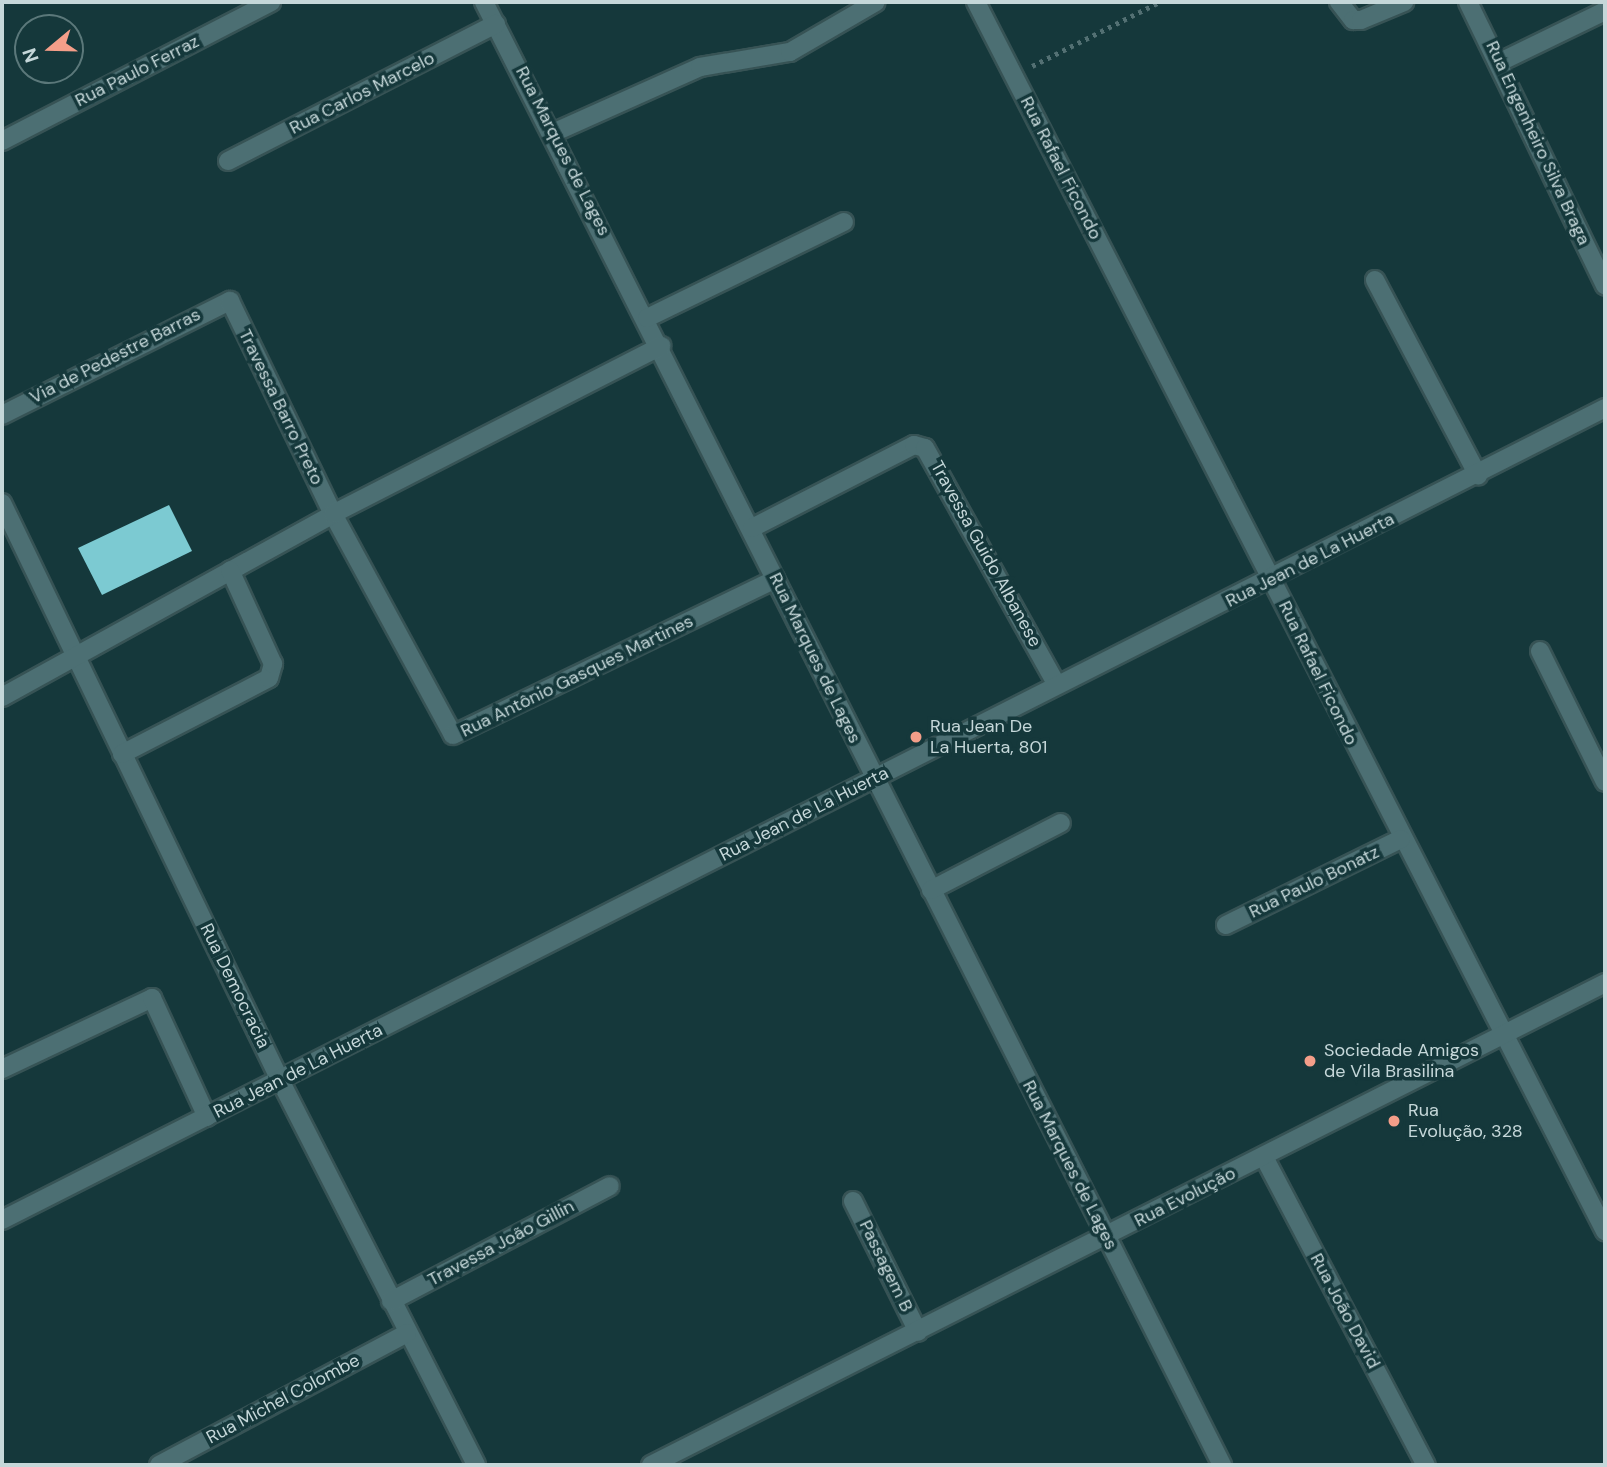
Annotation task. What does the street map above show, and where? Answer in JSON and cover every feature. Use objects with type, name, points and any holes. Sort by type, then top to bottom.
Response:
[{"type":"street","name":"Rua Paulo Ferraz","points":[[2,141],[271,2]]},
{"type":"street","name":"Rua Marques de Lages","points":[[484,2],[555,132],[775,579],[1222,1465]]},
{"type":"street","points":[[555,132],[699,67],[790,52],[876,2]]},
{"type":"street","name":"Rua Rafael Ficondo","points":[[976,2],[1272,580],[1401,839],[1605,1231]]},
{"type":"street","points":[[1339,2],[1353,20],[1404,2]]},
{"type":"street","name":"Rua Engenheiro Silva Braga","points":[[1468,2],[1500,62],[1605,286]]},
{"type":"street","points":[[1500,62],[1605,11]]},
{"type":"street","name":"Rua Carlos Marcelo","points":[[229,161],[496,24]]},
{"type":"street","points":[[647,318],[844,222]]},
{"type":"street","points":[[1375,280],[1478,475]]},
{"type":"street","name":"Via de Pedestre Barras","points":[[2,415],[229,300]]},
{"type":"street","name":"Travessa Barro Preto","points":[[229,300],[333,514]]},
{"type":"street","points":[[2,697],[333,514],[661,346]]},
{"type":"street","name":"Rua Jean de La Huerta","points":[[2,1220],[1057,685],[1272,580],[1605,408]]},
{"type":"street","name":"Travessa Guido Albanese","points":[[752,528],[914,445],[925,448],[1057,685]]},
{"type":"street","name":"Rua Democracia","points":[[2,503],[281,1080],[476,1465]]},
{"type":"street","name":"Rua Antônio Gasques Martines","points":[[333,514],[453,735],[775,579]]},
{"type":"street","points":[[122,754],[269,678],[273,664],[230,570]]},
{"type":"street","points":[[1539,652],[1605,782]]},
{"type":"street","points":[[931,890],[1061,823]]},
{"type":"street","name":"Rua Paulo Bonatz","points":[[1226,925],[1401,839]]},
{"type":"street","name":"Rua Evolução","points":[[651,1465],[1605,983]]},
{"type":"street","points":[[2,1069],[152,998],[207,1117]]},
{"type":"street","name":"Rua João David","points":[[1264,1157],[1426,1465]]},
{"type":"street","name":"Travessa João Gillin","points":[[391,1301],[610,1186]]},
{"type":"street","name":"Passagem B","points":[[853,1201],[918,1332]]},
{"type":"street","name":"Rua Michel Colombe","points":[[159,1465],[407,1333]]},
{"type":"path","points":[[1014,75],[1159,2]]},
{"type":"building","points":[[169,505],[192,551],[102,595],[78,548]]},
{"type":"place","name":"Rua Jean De La Huerta, 801","points":[[916,737]]},
{"type":"place","name":"Sociedade Amigos de Vila Brasilina","points":[[1310,1061]]},
{"type":"place","name":"Rua Evolução, 328","points":[[1394,1121]]}]
